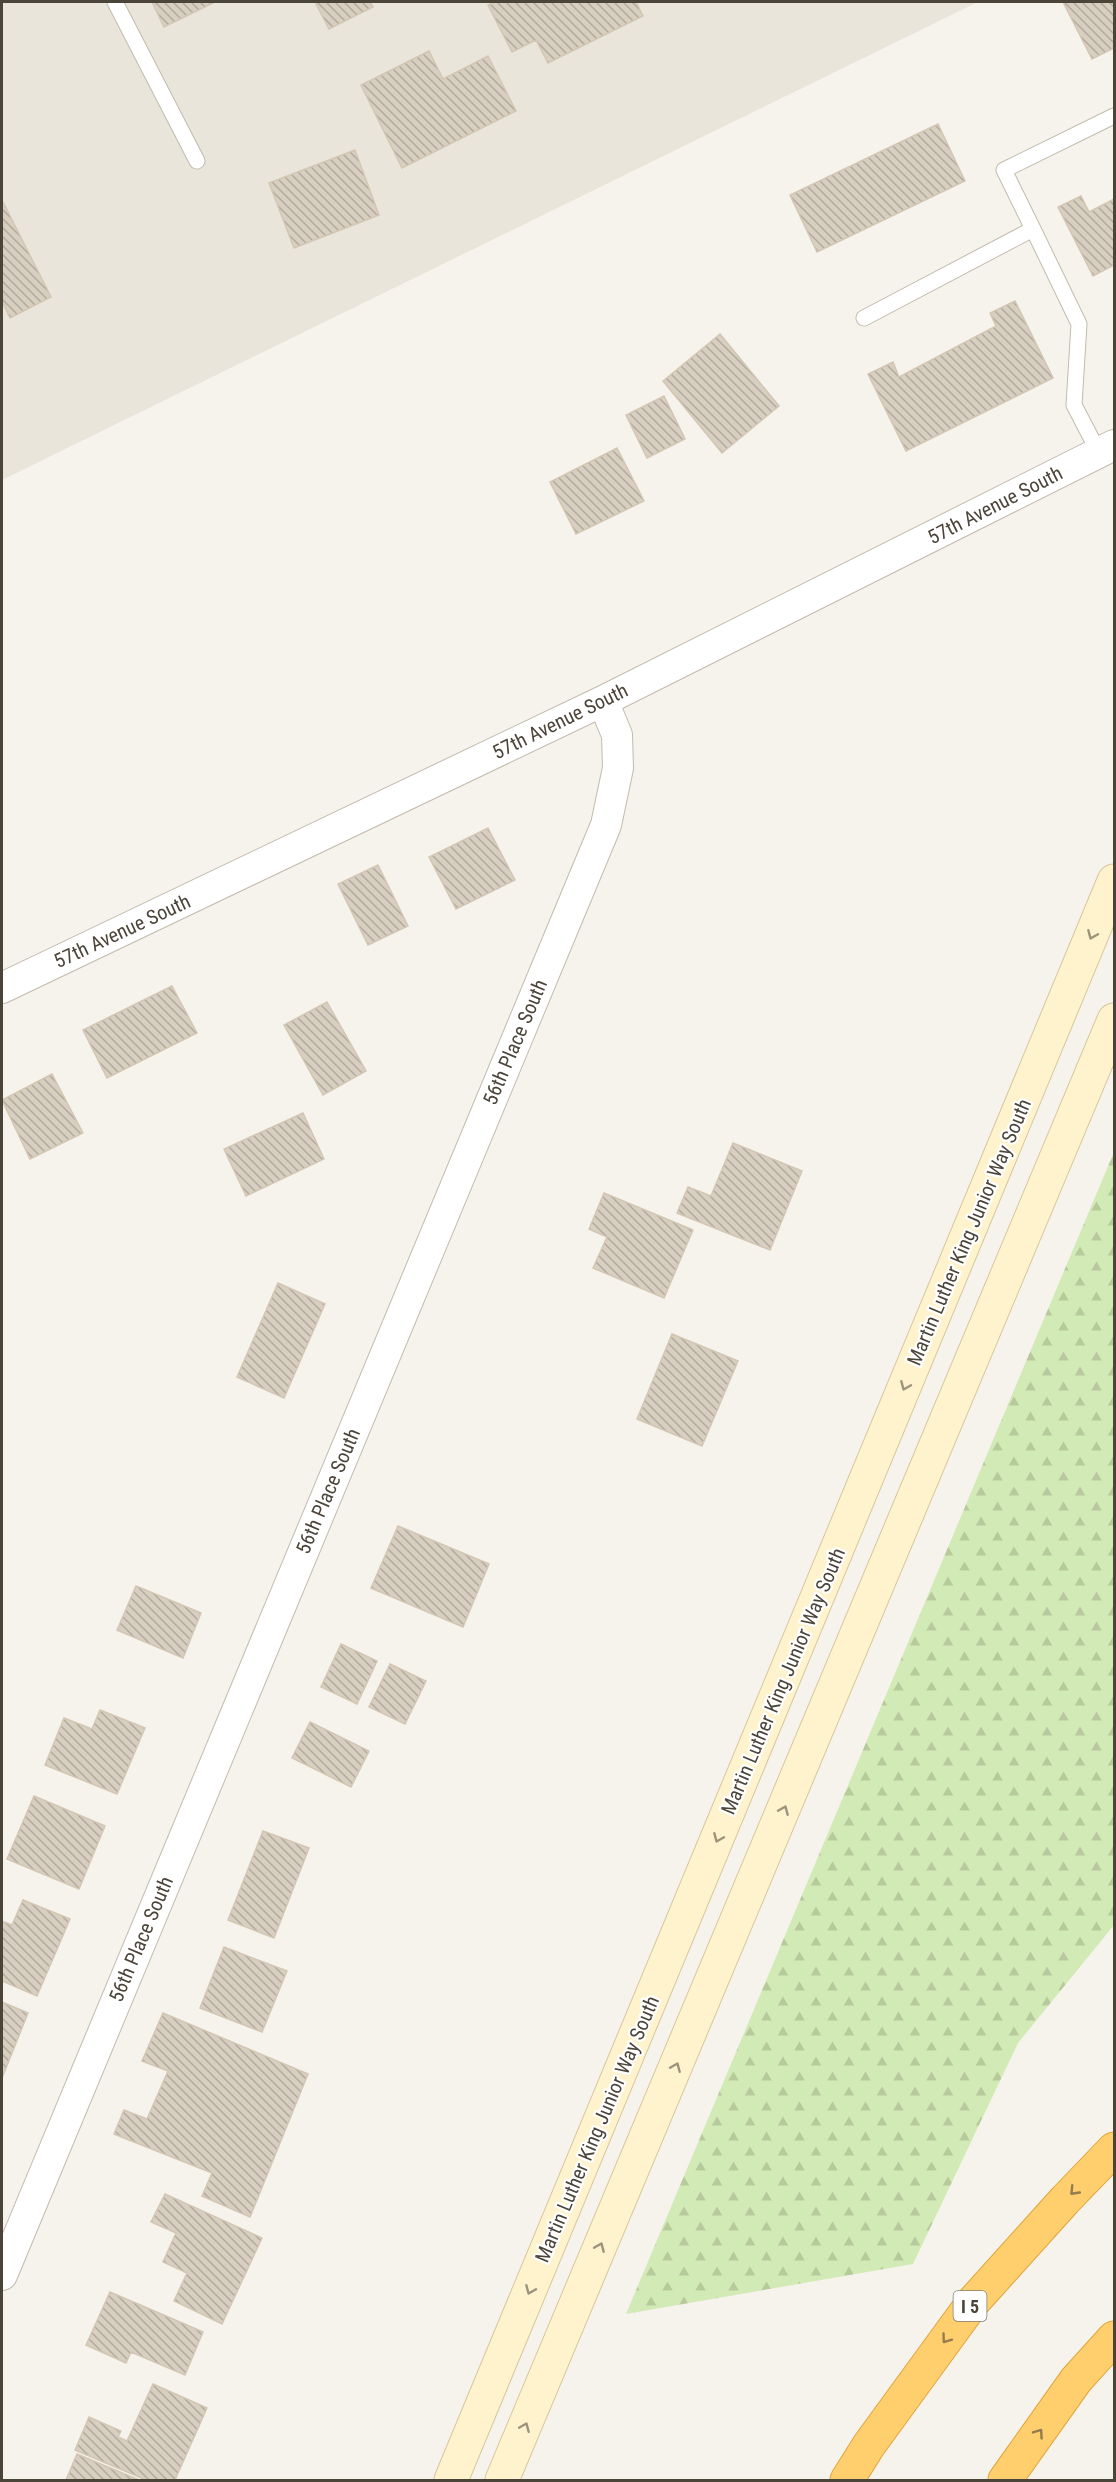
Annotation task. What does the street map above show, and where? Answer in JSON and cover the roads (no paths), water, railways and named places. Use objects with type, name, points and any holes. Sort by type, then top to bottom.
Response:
[{"type":"highway","name":"I 5","points":[[847,2481],[869,2445],[974,2301],[1114,2149]]},
{"type":"highway","points":[[1005,2481],[1076,2380],[1114,2338]]},
{"type":"main road","name":"Martin Luther King Junior Way South","points":[[451,2481],[1114,880]]},
{"type":"main road","points":[[502,2481],[1114,1020]]},
{"type":"street","name":"57th Avenue South","points":[[2,988],[603,701],[1107,449]]},
{"type":"street","name":"56th Place South","points":[[2,2275],[606,825],[618,768],[617,735],[603,701]]},
{"type":"lane","points":[[115,2],[197,161]]},
{"type":"lane","points":[[1107,449],[1074,405],[1078,324],[1004,170],[1114,116]]},
{"type":"lane","points":[[864,318],[1033,229]]}]
